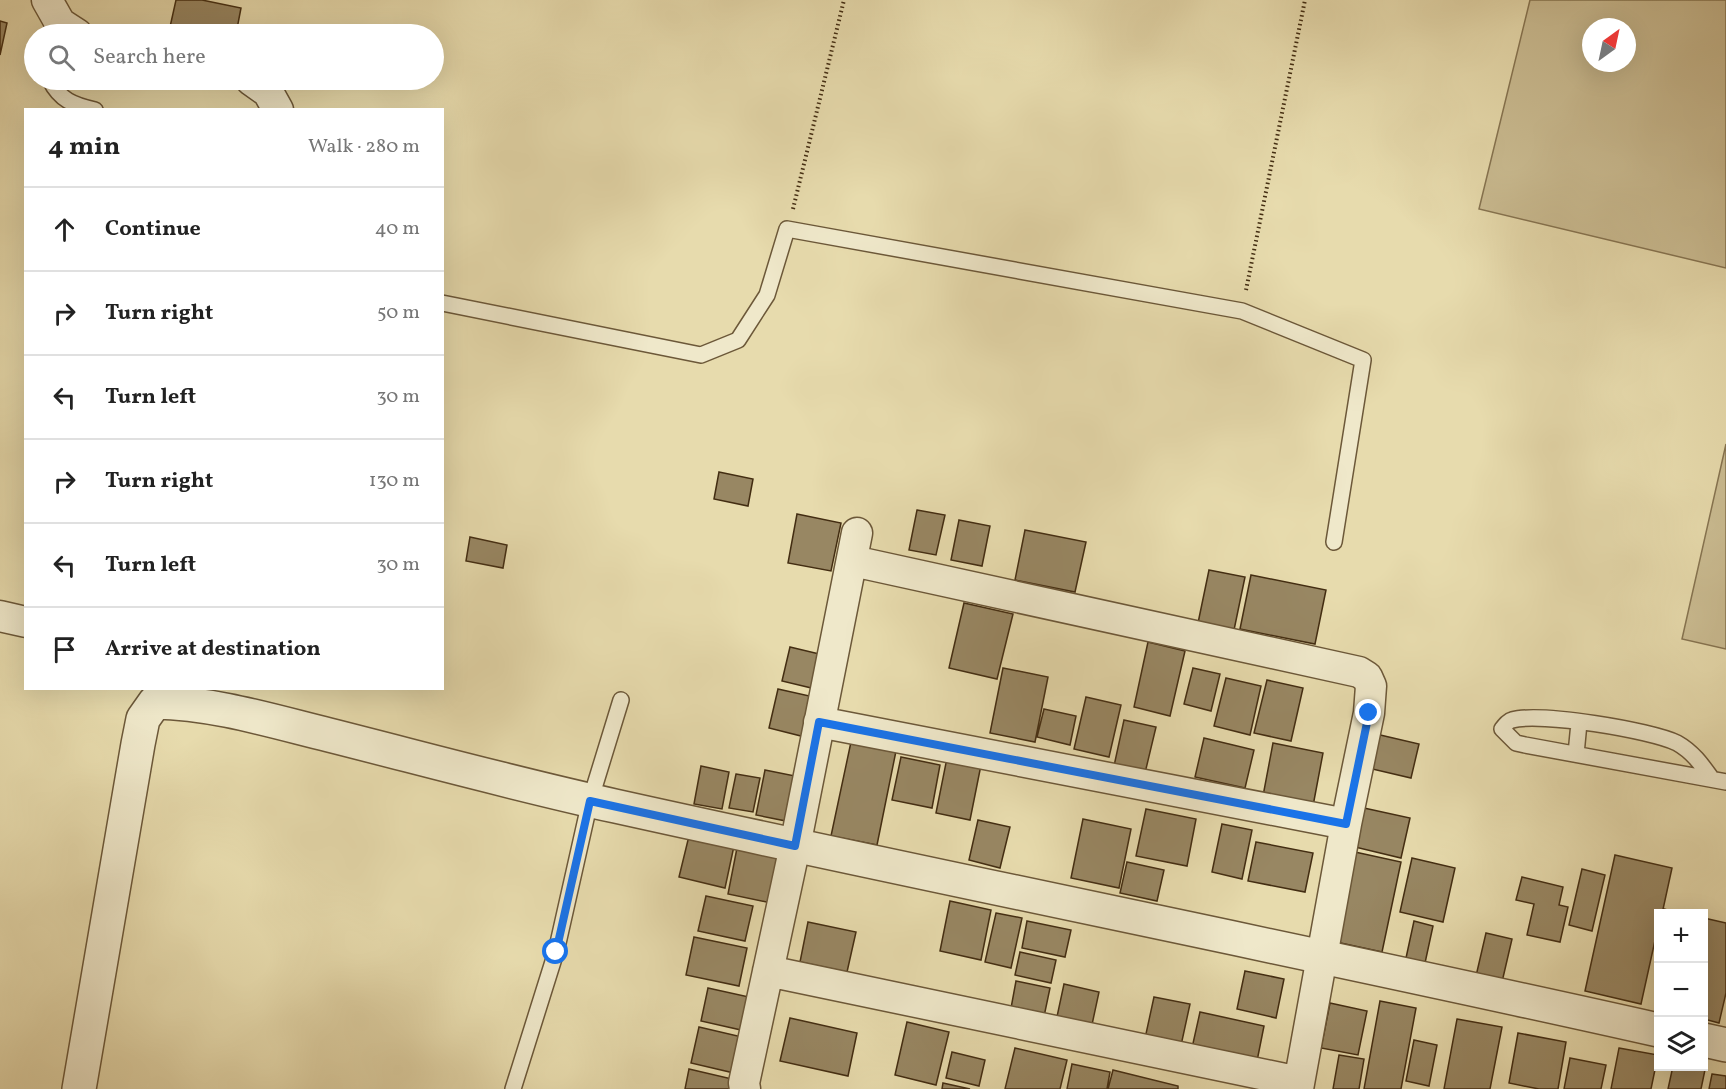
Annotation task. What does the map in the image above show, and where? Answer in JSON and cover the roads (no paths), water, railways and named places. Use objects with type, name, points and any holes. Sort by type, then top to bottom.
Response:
[{"type":"street","points":[[265,90],[277,108]]},
{"type":"street","points":[[745,1089],[744,1083],[768,971],[795,846],[855,547],[1359,672],[1367,677],[1371,686],[1369,713],[1346,824],[1299,1086],[768,971]]},
{"type":"street","points":[[0,616],[24,622]]},
{"type":"street","points":[[79,1089],[143,719],[168,695],[590,801],[795,846],[1322,955],[1654,1029]]},
{"type":"street","points":[[819,722],[1346,824]]},
{"type":"street","points":[[1708,1041],[1726,1045]]},
{"type":"lane","points":[[55,90],[70,105],[85,108]]},
{"type":"lane","points":[[444,303],[701,355],[738,340],[767,295],[788,229],[1242,311],[1363,360],[1334,542]]},
{"type":"lane","points":[[513,1089],[556,952],[590,801],[621,700]]},
{"type":"lane","points":[[1536,717],[1653,734],[1678,744],[1696,757],[1719,781],[1516,743],[1503,729],[1512,720],[1536,717]]},
{"type":"lane","points":[[1576,754],[1579,723]]}]
